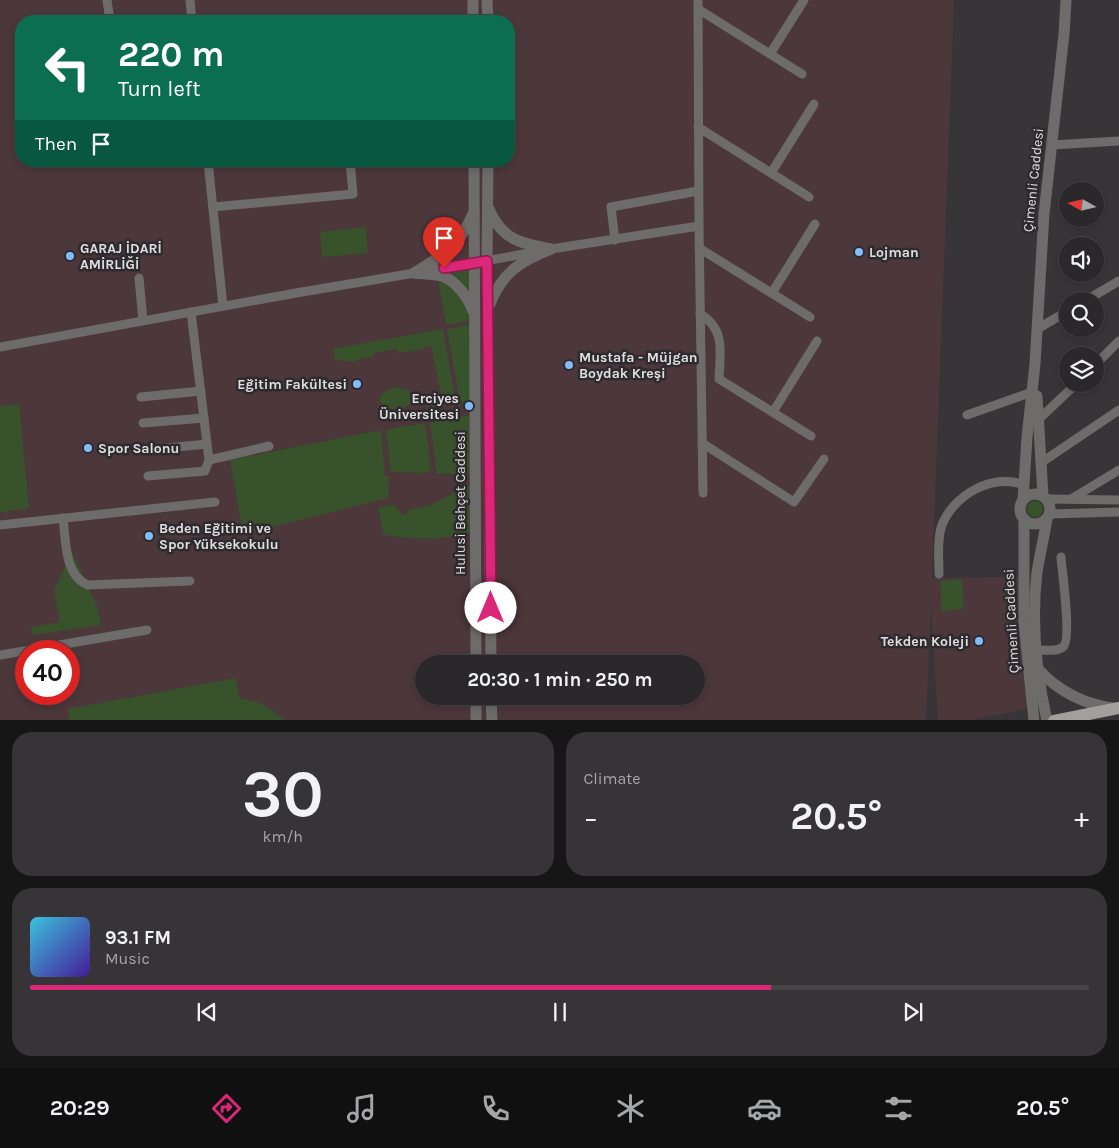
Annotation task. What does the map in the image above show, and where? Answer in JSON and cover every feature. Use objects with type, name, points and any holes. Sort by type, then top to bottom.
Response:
[{"type":"main road","points":[[1054,720],[1117,708]]},
{"type":"street","points":[[107,0],[109,15]]},
{"type":"street","points":[[190,0],[191,15]]},
{"type":"street","points":[[473,0],[473,15]]},
{"type":"street","points":[[487,0],[488,15]]},
{"type":"street","points":[[770,54],[804,0]]},
{"type":"street","name":"Çimenli Caddesi","points":[[1023,500],[1027,437],[1035,364],[1044,214],[1066,0]]},
{"type":"street","points":[[698,5],[802,74]]},
{"type":"street","points":[[698,5],[698,191],[703,493]]},
{"type":"street","points":[[771,173],[814,104]]},
{"type":"street","points":[[698,127],[809,197]]},
{"type":"street","points":[[1052,145],[1119,141]]},
{"type":"street","points":[[209,167],[223,306]]},
{"type":"street","points":[[213,207],[353,194],[351,167]]},
{"type":"street","name":"Hulusi Behçet Caddesi","points":[[474,167],[476,655]]},
{"type":"street","points":[[488,167],[487,261],[491,655]]},
{"type":"street","points":[[615,240],[611,207],[698,191]]},
{"type":"street","points":[[488,205],[498,225],[509,236],[520,243],[551,249]]},
{"type":"street","points":[[414,273],[450,250],[467,228],[474,211]]},
{"type":"street","points":[[772,293],[815,224]]},
{"type":"street","points":[[0,347],[551,249],[699,226]]},
{"type":"street","points":[[699,248],[810,317]]},
{"type":"street","points":[[488,308],[500,284],[512,269],[523,261],[551,249]]},
{"type":"street","points":[[414,273],[442,276],[453,283],[468,300],[475,317]]},
{"type":"street","points":[[139,278],[143,321]]},
{"type":"street","points":[[1100,292],[1119,281]]},
{"type":"street","points":[[148,476],[205,471],[209,460],[191,312]]},
{"type":"street","points":[[700,314],[711,321],[719,335],[719,379],[811,436]]},
{"type":"street","points":[[1037,329],[1059,316]]},
{"type":"street","points":[[773,412],[817,341]]},
{"type":"street","points":[[1104,356],[1119,341]]},
{"type":"street","name":"Çimenli Caddesi","points":[[1035,364],[1045,498]]},
{"type":"street","points":[[140,397],[201,391]]},
{"type":"street","points":[[967,415],[1032,392]]},
{"type":"street","points":[[1038,420],[1068,392]]},
{"type":"street","points":[[1042,462],[1119,410]]},
{"type":"street","points":[[143,423],[204,418]]},
{"type":"street","points":[[702,443],[794,502],[824,459]]},
{"type":"street","points":[[146,450],[207,444]]},
{"type":"street","points":[[209,460],[269,446]]},
{"type":"street","points":[[1071,499],[1119,470]]},
{"type":"street","points":[[939,574],[939,537],[943,522],[951,510],[970,493],[990,482],[1010,480],[1024,485]]},
{"type":"street","points":[[1045,498],[1050,504],[1048,517],[1043,522],[1033,524],[1024,519],[1020,510],[1023,500],[1032,494],[1045,498],[1119,500]]},
{"type":"street","points":[[0,525],[215,502]]},
{"type":"street","points":[[1048,517],[1119,512]]},
{"type":"street","name":"Çimenli Caddesi","points":[[1047,720],[1036,650],[1036,590],[1048,517]]},
{"type":"street","points":[[63,518],[71,569],[76,578],[88,585],[190,581]]},
{"type":"street","name":"Çimenli Caddesi","points":[[1024,519],[1024,623],[1034,720]]},
{"type":"street","points":[[1036,650],[1059,649],[1067,641],[1061,557]]},
{"type":"street","points":[[0,655],[147,630]]},
{"type":"street","points":[[1038,668],[1052,683],[1070,694],[1091,704],[1117,708]]},
{"type":"street","points":[[476,705],[476,720]]},
{"type":"street","points":[[491,705],[492,720]]},
{"type":"shaded area","name":"Erciyes Üniversitesi","points":[[0,0],[954,0],[932,578],[1020,577],[1028,704],[1022,710],[972,720],[938,720],[931,607],[926,720],[0,720]]},
{"type":"green space","points":[[366,227],[368,253],[322,257],[320,232]]},
{"type":"green space","points":[[462,268],[471,271],[479,319],[446,325],[437,273]]},
{"type":"green space","points":[[479,323],[479,400],[460,403],[447,329]]},
{"type":"green space","points":[[443,329],[456,404],[430,409],[427,405],[442,400],[431,346],[412,352],[412,350],[398,353],[397,349],[374,353],[374,356],[356,360],[356,362],[335,360],[333,349]]},
{"type":"green space","points":[[395,387],[408,390],[414,396],[413,401],[406,407],[393,409],[381,404],[380,397],[386,391]]},
{"type":"green space","points":[[19,404],[29,509],[0,512],[0,406]]},
{"type":"green space","points":[[479,414],[480,473],[437,474],[430,422]]},
{"type":"green space","points":[[425,423],[431,469],[426,473],[391,472],[386,430]]},
{"type":"green space","points":[[381,430],[385,476],[389,476],[388,498],[243,534],[230,460]]},
{"type":"green space","points":[[480,479],[480,529],[456,536],[432,538],[384,535],[378,508],[394,504],[402,514],[408,514],[409,510],[431,505]]},
{"type":"green space","points":[[1032,501],[1038,501],[1043,506],[1041,515],[1032,517],[1027,512],[1027,506]]},
{"type":"green space","points":[[72,551],[97,606],[101,625],[32,635],[31,627],[60,622],[54,591]]},
{"type":"green space","points":[[962,579],[964,609],[942,611],[940,581]]},
{"type":"green space","points":[[236,678],[239,698],[263,705],[284,720],[64,720],[70,718],[68,709]]},
{"type":"place","name":"Lojman","points":[[859,252]]},
{"type":"place","name":"GARAJ İDARİ AMİRLİĞİ","points":[[70,256]]},
{"type":"place","name":"Mustafa - Müjgan Boydak Kreşi","points":[[569,365]]},
{"type":"place","name":"Eğitim Fakültesi","points":[[357,384]]},
{"type":"place","name":"Erciyes Üniversitesi","points":[[469,406]]},
{"type":"place","name":"Spor Salonu","points":[[88,448]]},
{"type":"place","name":"Beden Eğitimi ve Spor Yüksekokulu","points":[[149,536]]},
{"type":"place","name":"Tekden Koleji","points":[[979,641]]},
{"type":"route","points":[[444,268],[487,261],[491,608]]}]
